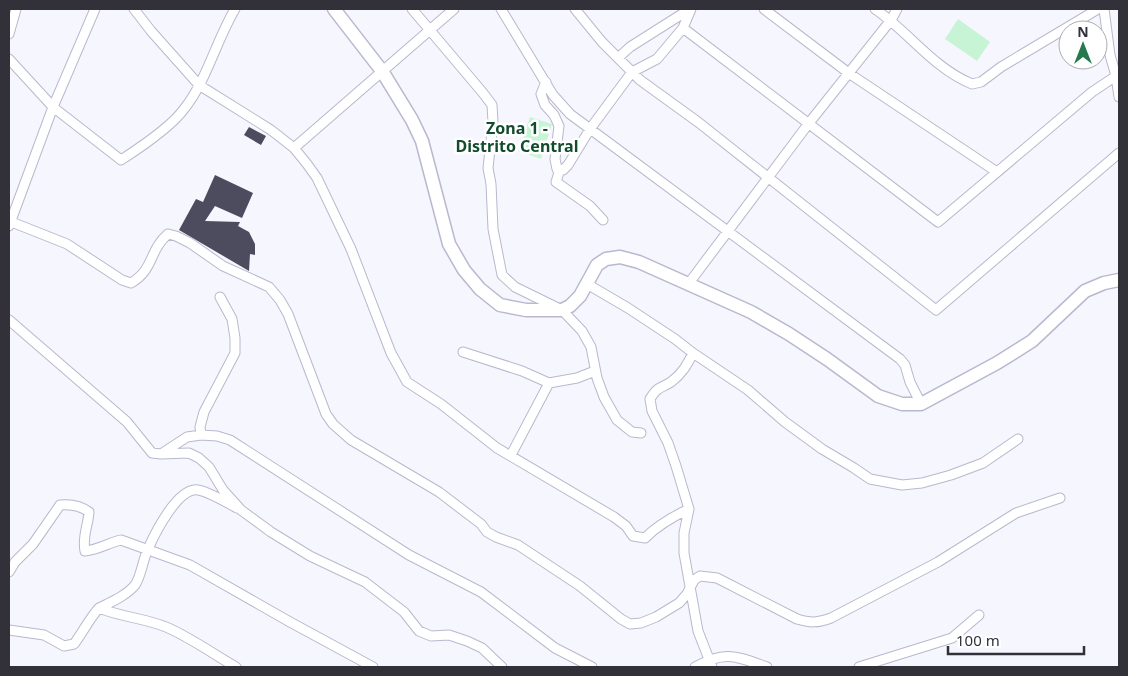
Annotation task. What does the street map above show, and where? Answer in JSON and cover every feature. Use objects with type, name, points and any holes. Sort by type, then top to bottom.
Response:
[{"type":"street","points":[[9,34],[16,9]]},
{"type":"street","points":[[95,9],[53,108],[9,223],[67,244],[122,280],[131,283],[141,278],[146,272],[156,247],[168,234],[176,236],[223,266],[269,287],[288,314],[326,414],[333,424],[351,440],[439,492],[481,524],[486,532],[518,545],[580,586],[630,624],[656,618],[679,603],[687,594],[694,580],[700,576],[717,578],[797,619],[809,623],[819,622],[831,618],[938,562],[1016,513],[1060,498]]},
{"type":"street","points":[[134,9],[150,31],[199,84],[271,130],[294,148],[317,178],[351,249],[391,353],[407,382],[441,404],[497,448],[614,517],[626,526],[633,536],[645,538],[668,519],[689,509]]},
{"type":"street","points":[[9,59],[53,108],[120,160],[136,150],[184,110],[199,84],[235,9]]},
{"type":"street","points":[[334,9],[382,71],[412,120],[422,141],[449,244],[464,270],[480,289],[500,305],[526,310],[562,310],[570,306],[580,296],[597,265],[606,259],[620,257],[639,262],[689,283],[750,312],[827,358],[878,396],[902,404],[921,404],[997,363],[1032,341],[1085,291],[1104,283],[1119,280]]},
{"type":"street","points":[[412,9],[492,105],[493,122],[488,168],[491,184],[493,229],[502,275],[515,287],[562,310],[582,331],[591,348],[595,371],[604,397],[617,420],[632,432],[642,433]]},
{"type":"street","points":[[294,148],[454,9]]},
{"type":"street","points":[[501,9],[553,95],[570,114],[900,359],[906,366],[910,382],[921,404]]},
{"type":"street","points":[[575,9],[602,42],[640,80],[769,177],[936,310],[1119,154]]},
{"type":"street","points":[[618,58],[630,47],[690,9]]},
{"type":"street","points":[[603,220],[590,206],[556,182],[560,170],[563,170],[568,165],[590,129],[632,72],[657,58],[683,28],[690,9]]},
{"type":"street","points":[[764,9],[850,74],[997,172]]},
{"type":"street","points":[[875,9],[891,20],[942,67],[972,84],[981,82],[1001,67],[1098,9]]},
{"type":"street","points":[[689,283],[809,123],[850,74],[891,20],[897,9]]},
{"type":"street","points":[[1104,9],[1110,55],[1118,76],[1119,97]]},
{"type":"street","points":[[683,28],[938,222],[1092,92],[1118,76]]},
{"type":"street","points":[[546,82],[541,94],[544,105],[554,115],[559,126],[555,159],[557,169],[560,170]]},
{"type":"street","points":[[587,284],[675,339],[748,390],[785,422],[822,449],[870,479],[902,485],[922,483],[983,463],[1018,439]]},
{"type":"street","points":[[201,435],[200,426],[204,412],[235,353],[232,319],[220,297]]},
{"type":"street","points":[[9,320],[127,422],[152,453],[189,453],[199,458],[209,467],[223,490],[241,510]]},
{"type":"street","points":[[463,352],[549,382],[577,378],[595,371]]},
{"type":"street","points":[[693,353],[685,369],[671,382],[656,389],[650,399],[652,411],[674,459],[689,509],[684,533],[684,553],[698,631],[710,663]]},
{"type":"street","points":[[511,455],[549,382]]},
{"type":"street","points":[[161,454],[187,437],[201,435],[217,436],[230,440],[409,555],[481,592],[555,648],[592,667]]},
{"type":"street","points":[[9,630],[44,635],[64,646],[74,644],[99,608],[120,597],[135,584],[148,549],[169,511],[178,499],[187,492],[198,490],[241,510],[271,532],[310,556],[365,582],[404,612],[419,631],[431,636],[449,635],[482,648],[502,667]]},
{"type":"street","points":[[9,572],[15,562],[33,544],[60,506],[68,504],[84,508],[89,512],[84,534],[85,551],[95,550],[120,540],[190,565],[373,667]]},
{"type":"street","points":[[99,608],[166,627],[236,667]]},
{"type":"street","points":[[859,667],[952,638],[979,615]]},
{"type":"street","points":[[695,667],[710,663],[720,656],[732,656],[767,667]]},
{"type":"green space","points":[[958,19],[990,42],[977,61],[945,39]]},
{"type":"green space","points":[[530,117],[552,124],[541,159],[519,151]]},
{"type":"building","points":[[249,127],[266,136],[261,145],[244,135]]},
{"type":"building","points":[[215,175],[253,193],[242,218],[215,206],[205,221],[240,222],[238,226],[249,232],[255,244],[255,255],[250,254],[249,271],[179,230],[196,199],[203,202]]},
{"type":"district","name":"Zona 1 - Distrito Central","points":[[517,137]]}]
